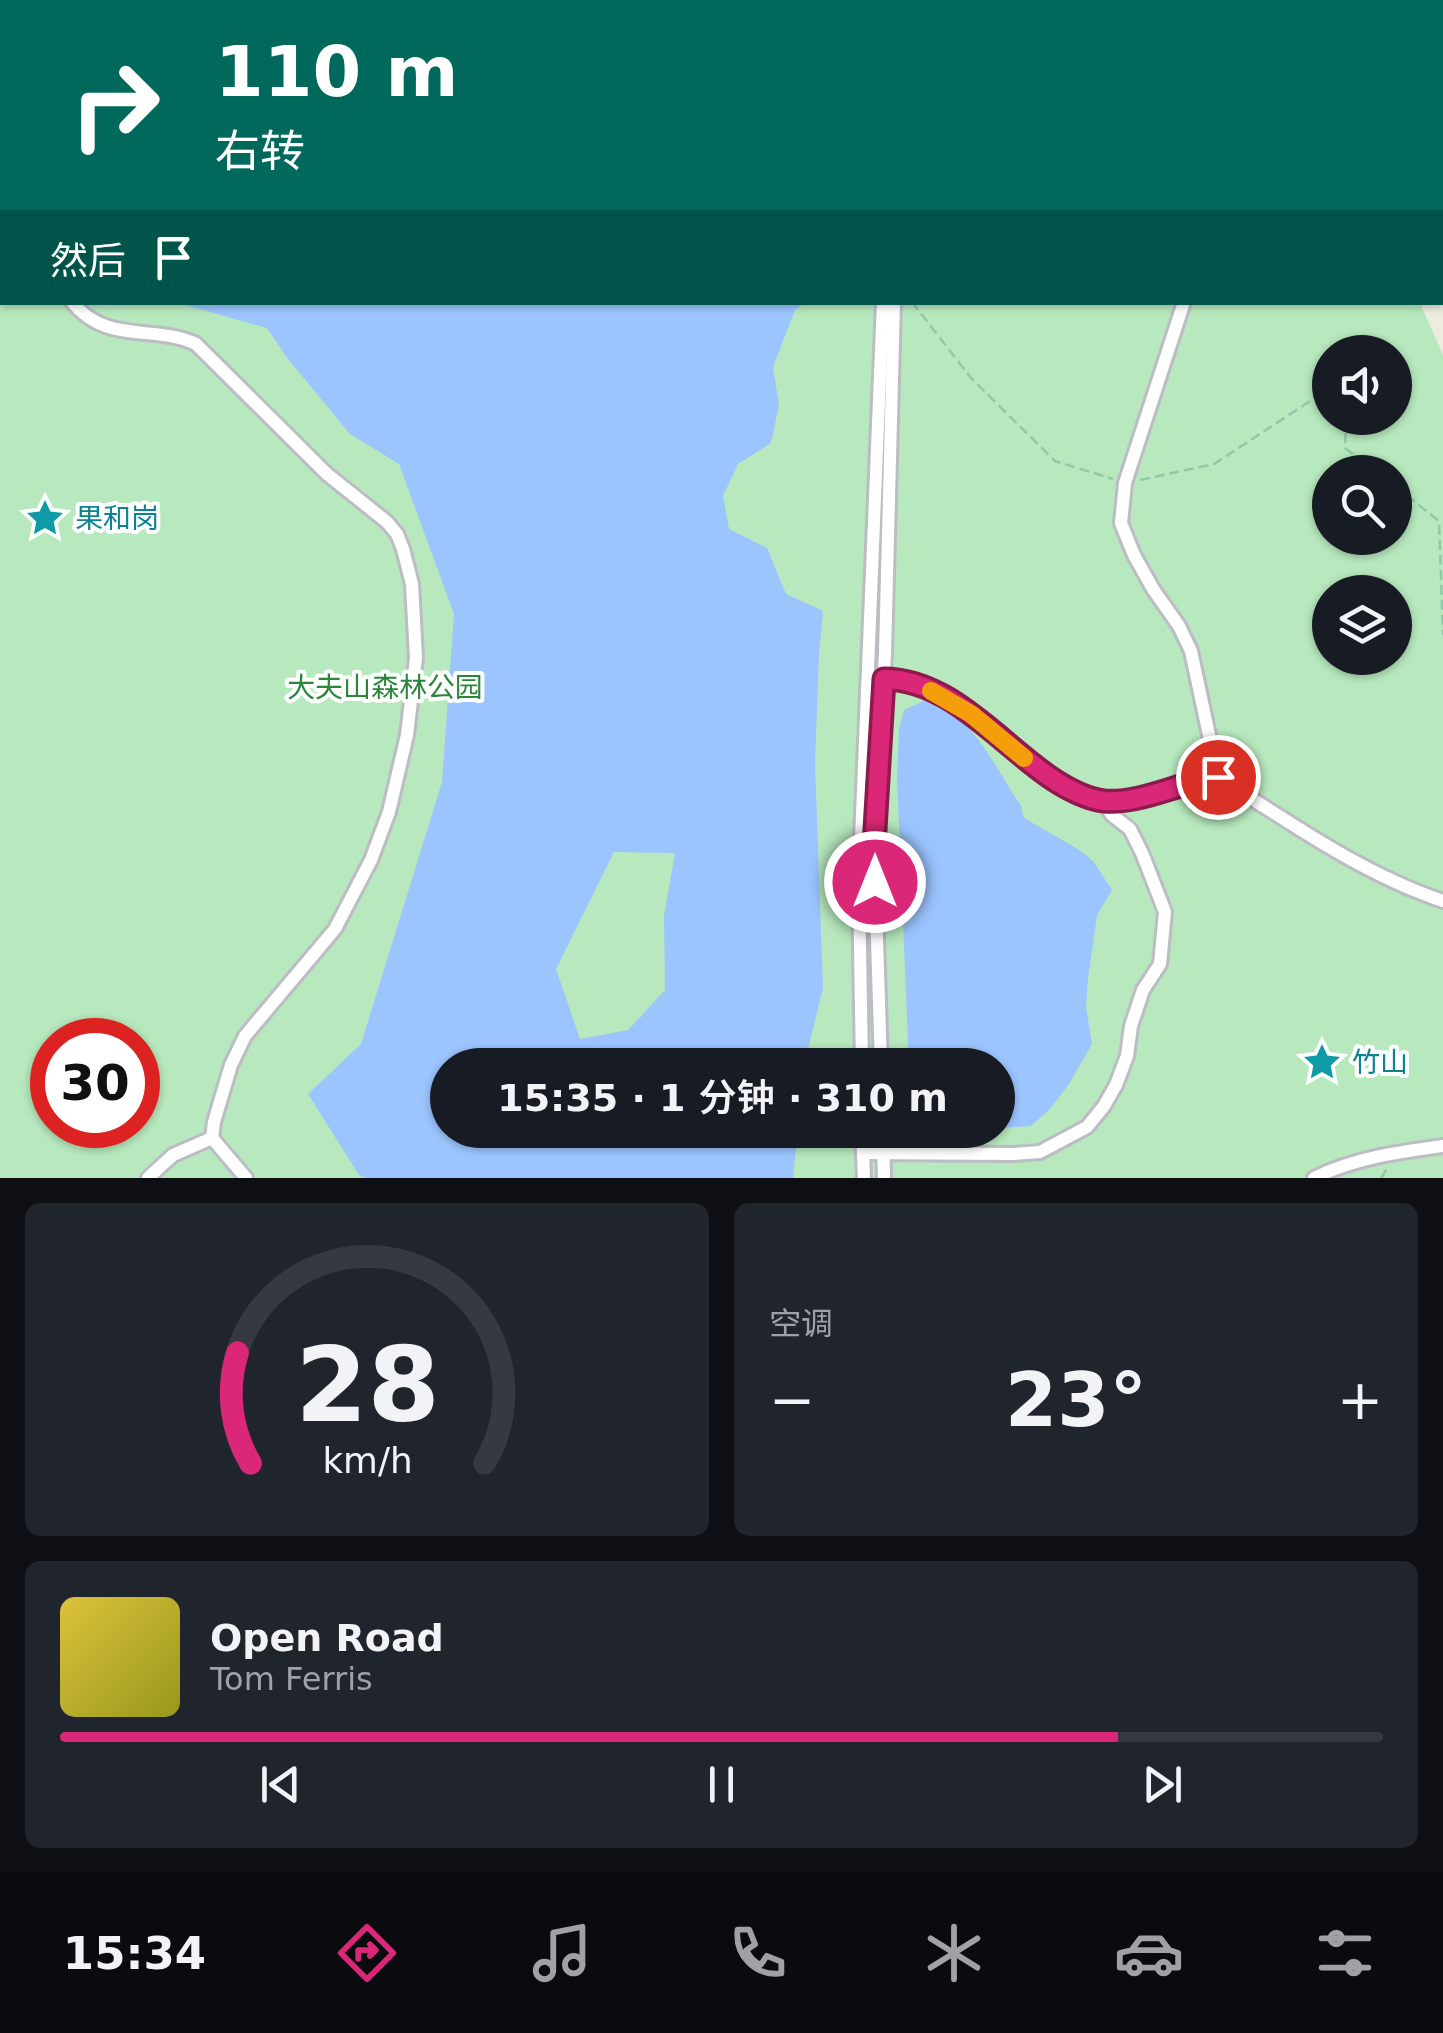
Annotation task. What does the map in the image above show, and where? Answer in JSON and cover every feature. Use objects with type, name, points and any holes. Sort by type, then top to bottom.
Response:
[{"type":"street","points":[[75,305],[86,318],[101,326],[196,344],[327,474],[387,522],[404,549],[412,584],[416,658],[390,812],[335,929],[245,1036],[214,1122],[212,1138],[246,1178]]},
{"type":"street","points":[[862,1048],[859,888],[883,305]]},
{"type":"street","points":[[880,1048],[874,846],[884,679],[894,305]]},
{"type":"street","points":[[1183,305],[1125,483],[1121,523],[1134,555],[1191,651],[1218,777]]},
{"type":"street","points":[[867,678],[900,679],[927,688],[971,714],[1039,770],[1070,790],[1102,801],[1124,800],[1218,777],[1324,844],[1443,901]]},
{"type":"street","points":[[863,1153],[1040,1152],[1087,1127],[1104,1106],[1127,1056],[1131,1026],[1143,990],[1160,964],[1165,912],[1130,830],[1112,816],[1102,801]]},
{"type":"street","points":[[148,1178],[173,1155],[212,1138]]},
{"type":"street","points":[[1314,1178],[1339,1166],[1443,1146]]},
{"type":"street","points":[[863,1148],[864,1178]]},
{"type":"street","points":[[883,1148],[884,1178]]},
{"type":"path","points":[[914,305],[970,378],[1055,461],[1125,483],[1214,464],[1312,400]]},
{"type":"path","points":[[1412,499],[1440,520],[1443,635]]},
{"type":"green space","name":"大夫山森林公园","points":[[0,305],[1421,305],[1443,355],[1443,1178],[0,1178]]},
{"type":"water","points":[[185,305],[802,305],[795,310],[773,367],[779,405],[771,443],[738,464],[723,496],[729,529],[767,548],[786,594],[823,611],[815,764],[823,988],[808,1048],[430,1048],[430,1148],[796,1148],[793,1178],[366,1178],[359,1175],[308,1094],[361,1044],[442,782],[454,614],[399,464],[350,434],[267,328]],"holes":[[[614,852],[675,853],[664,916],[665,990],[628,1030],[580,1039],[556,969]]]},
{"type":"water","points":[[926,700],[957,718],[992,760],[1021,806],[1024,818],[1093,861],[1112,890],[1097,915],[1088,979],[1086,1007],[1092,1044],[1069,1084],[1031,1126],[1015,1127],[1015,1048],[908,1048],[897,778],[899,729],[904,710]]},
{"type":"slow traffic","points":[[931,691],[971,714],[1024,758]]},
{"type":"place","name":"果和岗","points":[[45,518]]},
{"type":"place","name":"竹山","points":[[1322,1062]]},
{"type":"route","points":[[875,882],[884,679],[900,679],[927,688],[971,714],[1039,770],[1070,790],[1102,801],[1124,800],[1218,777]]}]
